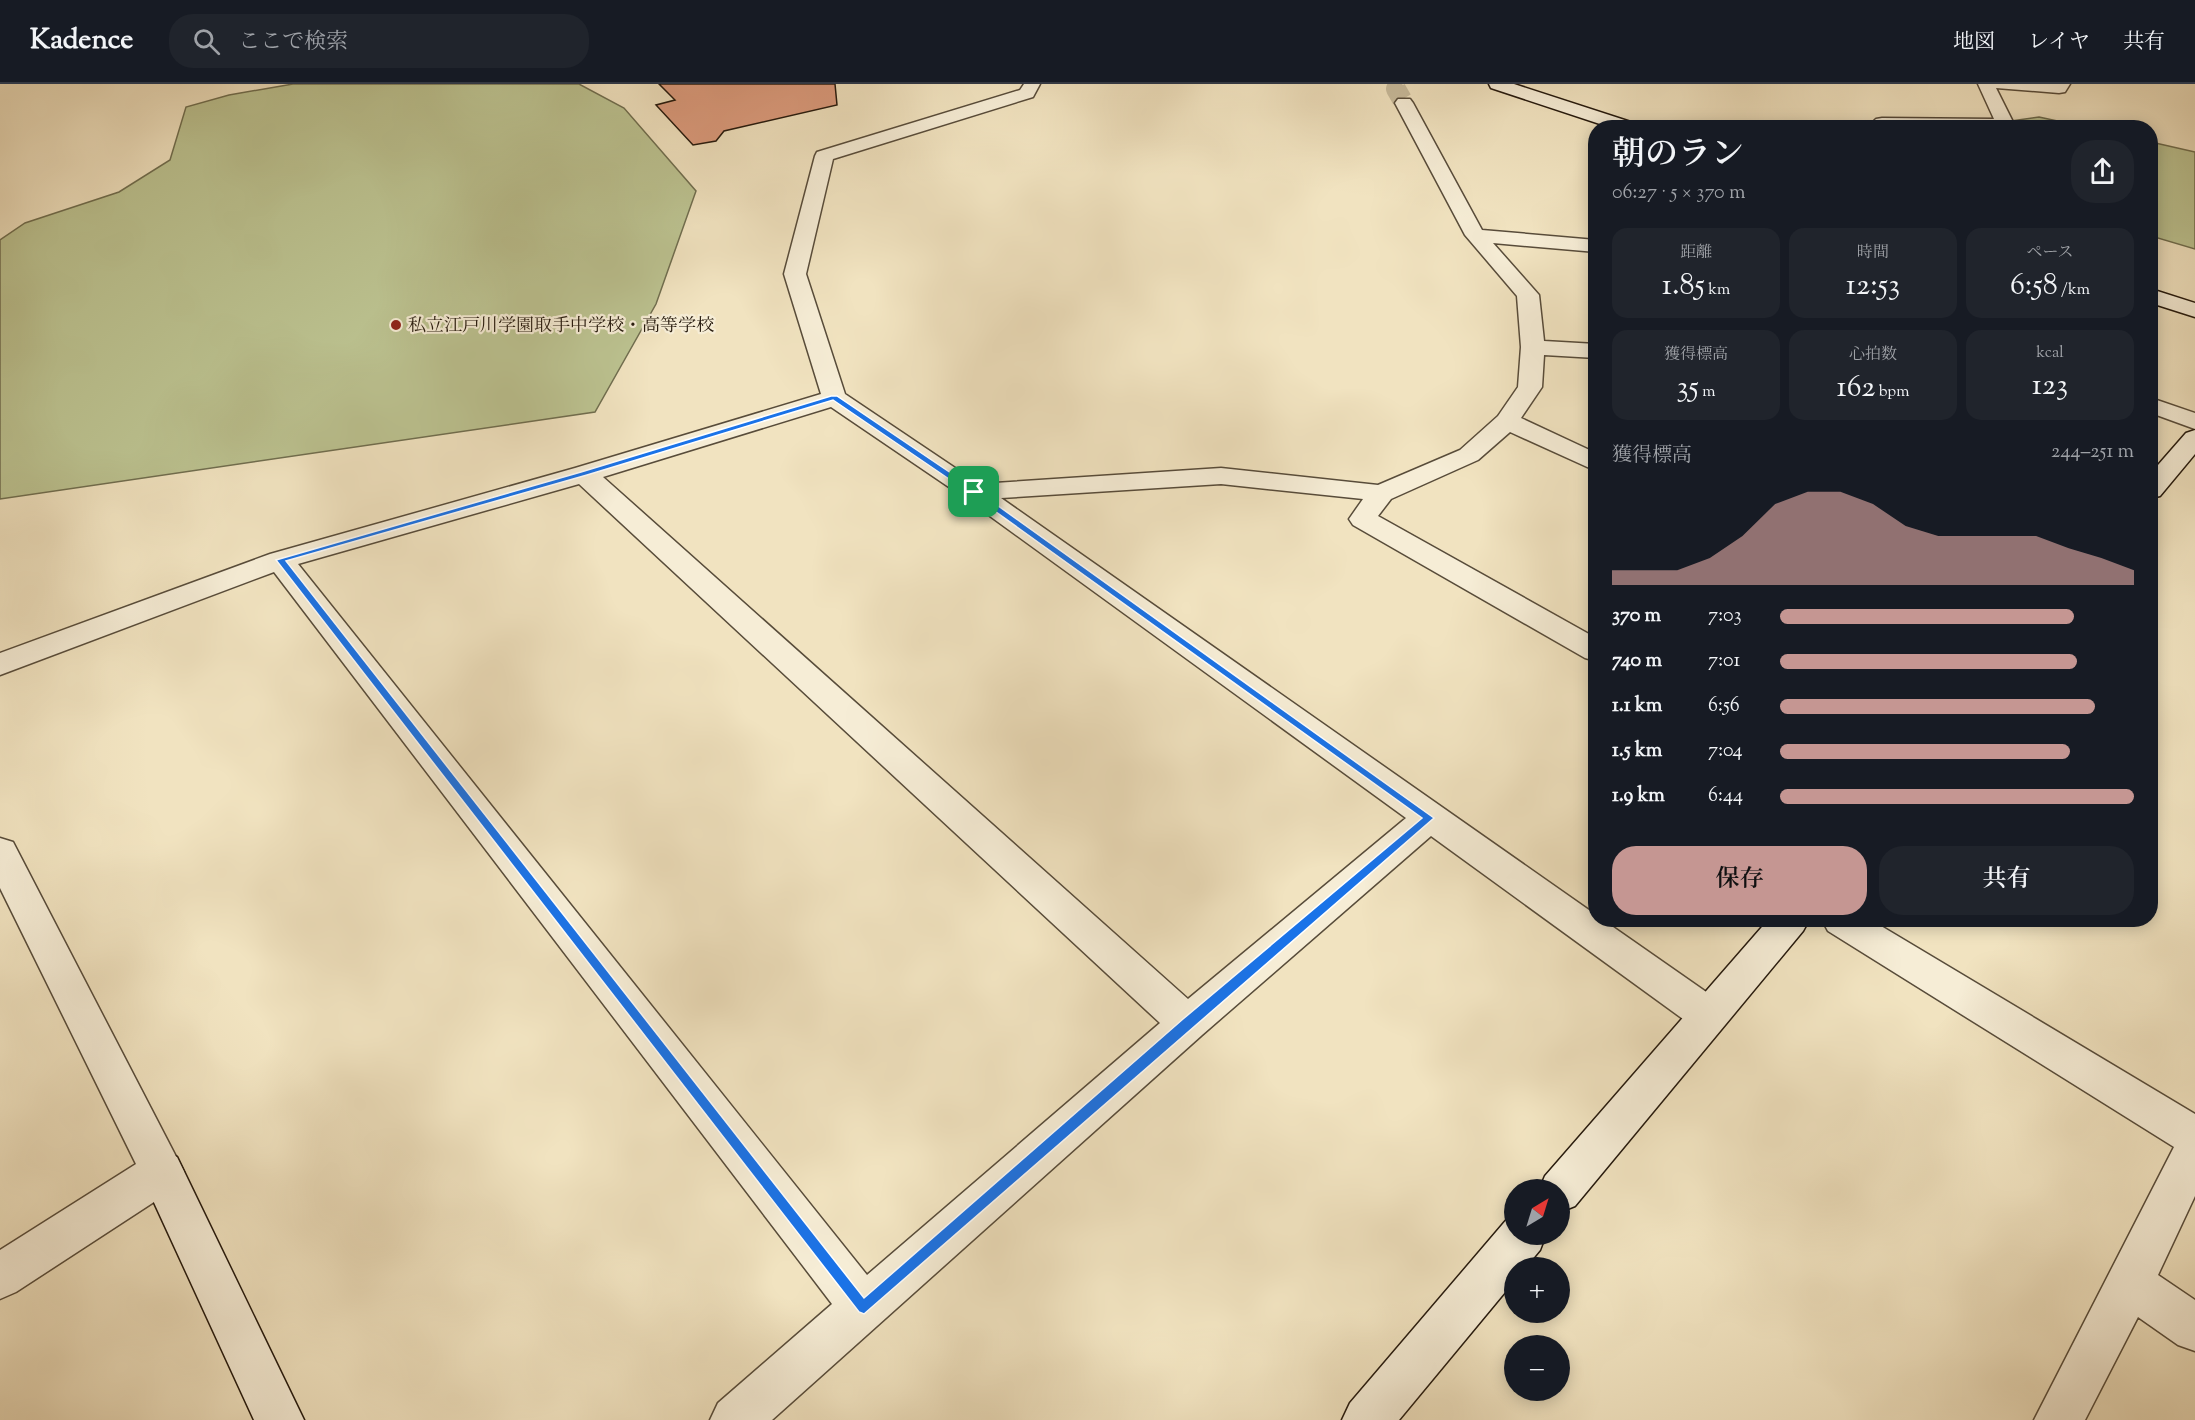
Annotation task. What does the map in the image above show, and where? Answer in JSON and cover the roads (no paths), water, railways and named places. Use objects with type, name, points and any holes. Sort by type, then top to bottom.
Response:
[{"type":"street","points":[[1032,84],[1027,93],[824,156],[795,274],[834,398],[974,492],[1708,1016]]},
{"type":"street","points":[[1497,84],[1607,120]]},
{"type":"street","points":[[1986,84],[2003,120]]},
{"type":"street","points":[[2002,84],[2058,88],[2062,84]]},
{"type":"street","points":[[974,492],[1221,476],[1381,493],[1469,455],[1507,421],[1530,387],[1533,347],[1528,295],[1475,235],[1404,103]]},
{"type":"street","points":[[1475,235],[1588,245]]},
{"type":"street","points":[[2158,298],[2195,310]]},
{"type":"street","points":[[1533,347],[1588,350]]},
{"type":"street","points":[[0,664],[280,560],[584,474],[834,398]]},
{"type":"street","points":[[2158,408],[2195,421]]},
{"type":"street","points":[[1507,421],[1588,459]]},
{"type":"street","points":[[2158,482],[2195,438]]},
{"type":"street","points":[[584,474],[1188,1023]]},
{"type":"street","points":[[1381,493],[1363,519],[1588,646]]},
{"type":"street","points":[[280,560],[864,1307]]},
{"type":"street","points":[[735,1420],[1188,1023],[1429,818]]},
{"type":"street","points":[[0,852],[162,1172],[279,1420]]},
{"type":"street","points":[[1570,1179],[1784,927]]},
{"type":"street","points":[[1852,927],[2195,1137]]},
{"type":"street","points":[[2059,1420],[2130,1284],[2195,1149]]},
{"type":"street","points":[[0,1276],[162,1172]]},
{"type":"street","points":[[1367,1420],[1515,1245]]},
{"type":"street","points":[[2130,1284],[2195,1328]]},
{"type":"tunnel","points":[[1402,84],[1396,89],[1404,103]]},
{"type":"place","name":"私立江戸川学園取手中学校・高等学校","points":[[396,325]]}]
